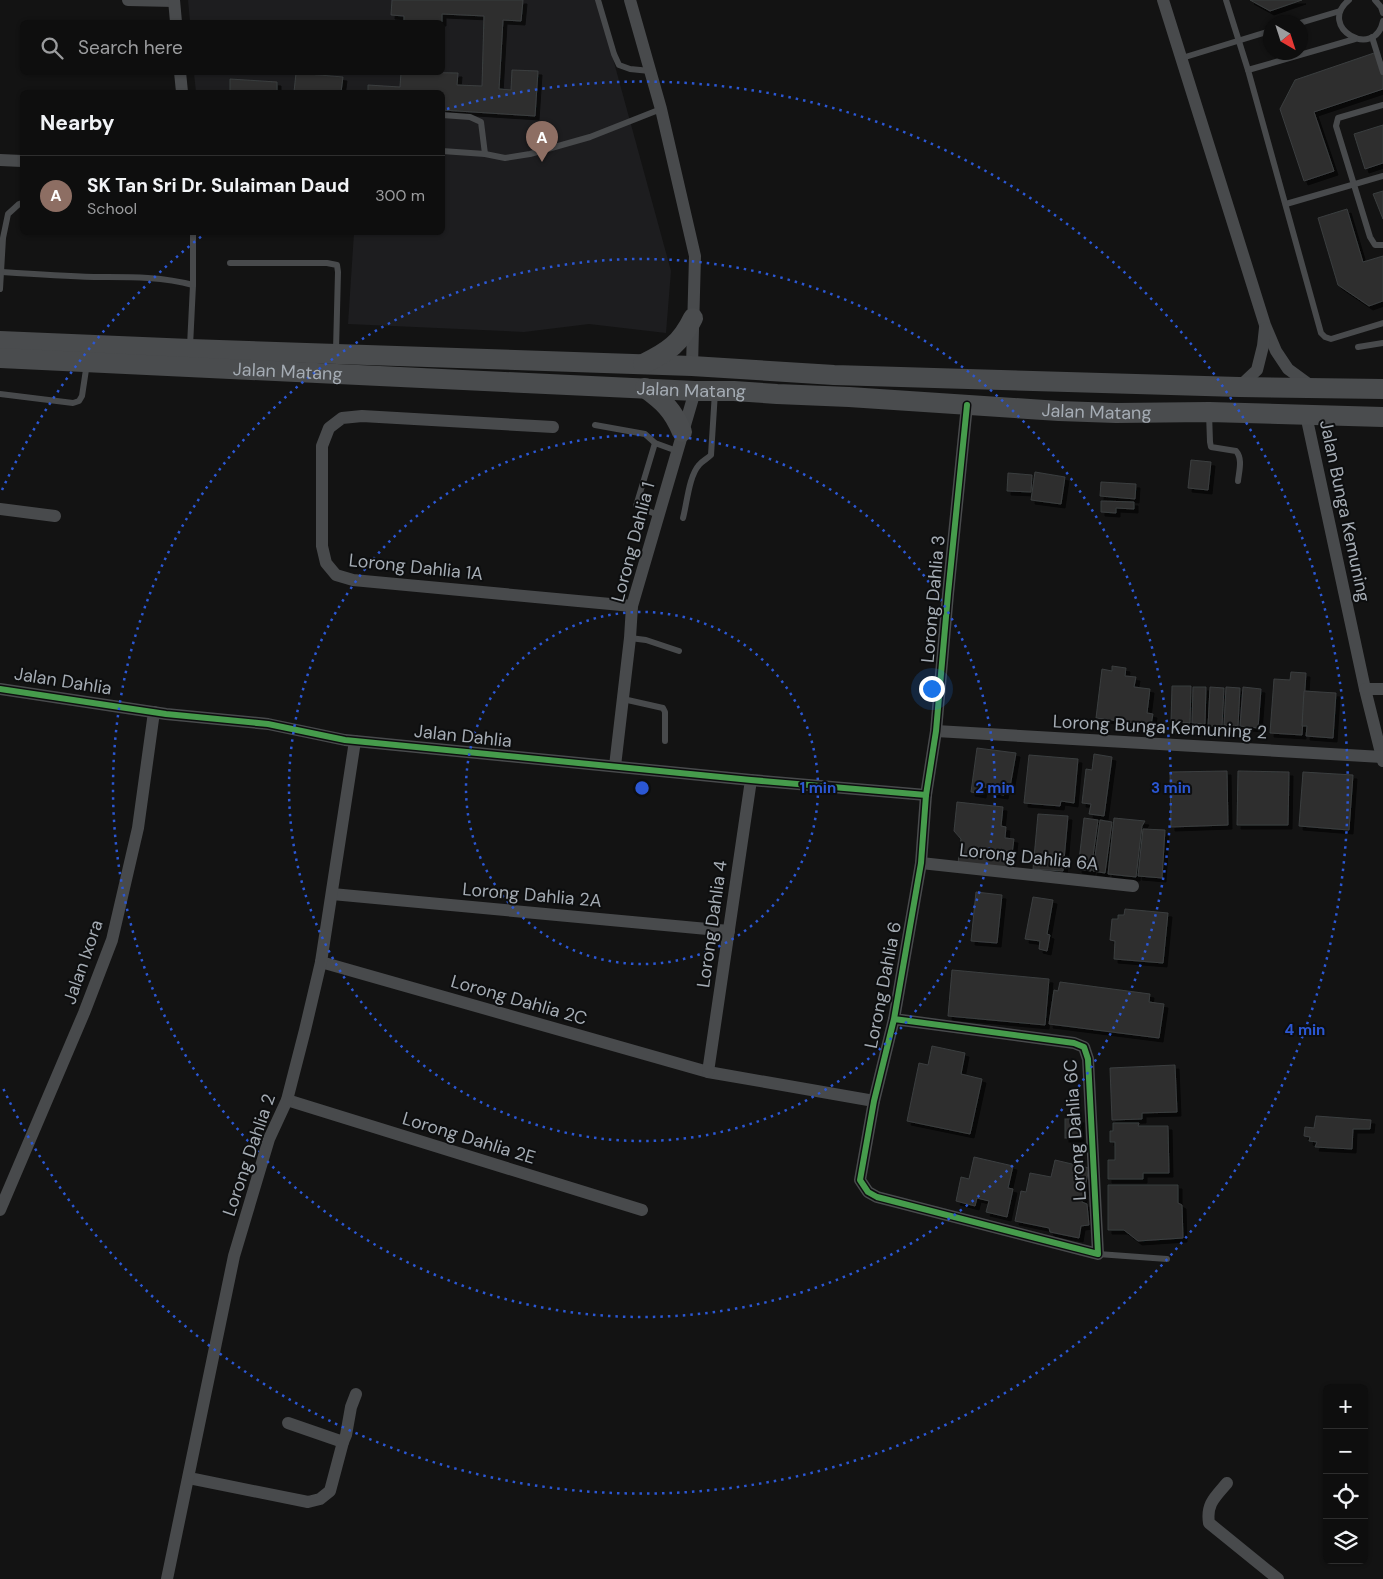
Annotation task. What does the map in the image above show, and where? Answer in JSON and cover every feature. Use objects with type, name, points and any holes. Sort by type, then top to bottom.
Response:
[{"type":"main road","points":[[641,364],[663,354],[675,344],[686,332],[693,318]]},
{"type":"main road","name":"Jalan Matang","points":[[0,341],[692,366],[834,375],[1315,389],[1383,389]]},
{"type":"main road","name":"Jalan Matang","points":[[0,358],[849,396],[1116,413],[1209,412],[1383,417]]},
{"type":"main road","points":[[692,366],[692,374],[698,385],[715,391]]},
{"type":"main road","points":[[645,388],[663,401],[672,411],[680,442]]},
{"type":"street","points":[[128,0],[174,0],[176,20]]},
{"type":"street","points":[[630,0],[661,109],[695,256],[692,366]]},
{"type":"street","points":[[1163,0],[1265,325],[1276,351],[1288,368],[1315,389]]},
{"type":"street","points":[[180,75],[182,90]]},
{"type":"street","points":[[0,160],[20,161]]},
{"type":"street","points":[[1239,387],[1257,370],[1263,346],[1265,325]]},
{"type":"street","name":"Lorong Dahlia 1","points":[[615,766],[632,606],[680,442],[715,391]]},
{"type":"street","name":"Lorong Dahlia 3","points":[[926,795],[936,731],[967,405]]},
{"type":"street","name":"Jalan Bunga Kemuning","points":[[1306,415],[1382,759]]},
{"type":"street","name":"Lorong Dahlia 1A","points":[[553,427],[362,416],[342,418],[330,428],[322,446],[322,546],[326,563],[336,575],[353,580],[632,606]]},
{"type":"street","points":[[0,509],[55,516]]},
{"type":"street","name":"Jalan Dahlia","points":[[0,689],[154,712],[268,724],[345,740],[751,780],[926,795]]},
{"type":"street","points":[[1366,689],[1383,689]]},
{"type":"street","name":"Jalan Ixora","points":[[0,1210],[84,1012],[112,940],[138,828],[154,712]]},
{"type":"street","name":"Lorong Bunga Kemuning 2","points":[[936,731],[1382,759]]},
{"type":"street","name":"Lorong Dahlia 2","points":[[167,1579],[234,1256],[269,1139],[287,1100],[321,962],[355,741]]},
{"type":"street","name":"Lorong Dahlia 4","points":[[708,1072],[751,780]]},
{"type":"street","name":"Lorong Dahlia 6","points":[[926,795],[921,863],[894,1019],[874,1101],[860,1180],[868,1192],[877,1197],[1098,1254]]},
{"type":"street","name":"Lorong Dahlia 6A","points":[[921,863],[1133,886]]},
{"type":"street","name":"Lorong Dahlia 2A","points":[[332,894],[728,931]]},
{"type":"street","name":"Lorong Dahlia 2C","points":[[321,962],[708,1072],[874,1101]]},
{"type":"street","name":"Lorong Dahlia 6C","points":[[894,1019],[1074,1043],[1084,1047],[1088,1059],[1098,1254]]},
{"type":"street","name":"Lorong Dahlia 2E","points":[[287,1100],[642,1210]]},
{"type":"street","points":[[189,1478],[308,1502],[320,1499],[330,1491],[356,1394]]},
{"type":"street","points":[[288,1423],[343,1442]]},
{"type":"street","points":[[1227,1483],[1212,1500],[1208,1512],[1210,1523],[1278,1579]]},
{"type":"lane","points":[[598,0],[619,65],[630,69],[650,70]]},
{"type":"lane","points":[[1226,0],[1248,70],[1321,333],[1331,339],[1383,323]]},
{"type":"lane","points":[[1349,0],[1340,11],[1339,20],[1347,34],[1355,39]]},
{"type":"lane","points":[[1374,0],[1381,7],[1383,14]]},
{"type":"lane","points":[[1308,21],[1340,11]]},
{"type":"lane","points":[[1248,70],[1355,39],[1364,40],[1381,31],[1383,21]]},
{"type":"lane","points":[[1182,58],[1263,34]]},
{"type":"lane","points":[[1372,37],[1383,72]]},
{"type":"lane","points":[[1383,105],[1338,118],[1336,126],[1370,237],[1374,245],[1383,245]]},
{"type":"lane","points":[[445,151],[485,154],[505,158],[530,154],[590,137],[661,109]]},
{"type":"lane","points":[[445,114],[470,118],[481,122],[485,154]]},
{"type":"lane","points":[[1286,204],[1383,176]]},
{"type":"lane","points":[[0,289],[2,272],[1,238],[8,214],[20,204]]},
{"type":"lane","points":[[190,349],[193,235]]},
{"type":"lane","points":[[230,263],[327,263],[337,265],[336,354]]},
{"type":"lane","points":[[2,272],[128,277],[166,280],[193,285]]},
{"type":"lane","points":[[1358,347],[1383,343]]},
{"type":"lane","points":[[0,394],[73,403],[82,396],[87,362]]},
{"type":"lane","points":[[684,518],[693,475],[699,464],[711,455],[715,391]]},
{"type":"lane","points":[[1209,412],[1211,447],[1236,451],[1239,454],[1238,481]]},
{"type":"lane","points":[[595,425],[645,434],[654,443],[680,442]]},
{"type":"lane","points":[[654,443],[636,506],[658,515]]},
{"type":"lane","points":[[630,638],[646,640],[679,651]]},
{"type":"lane","points":[[623,699],[663,708],[665,712],[665,741]]},
{"type":"lane","points":[[1098,1254],[1167,1259]]},
{"type":"shaded area","points":[[188,0],[597,0],[671,271],[666,333],[589,324],[524,332],[348,324],[354,235],[445,235],[445,90],[196,90],[194,75],[445,75],[445,20],[190,20]]},
{"type":"building","points":[[392,0],[523,0],[521,21],[503,20],[499,89],[511,90],[512,70],[538,71],[535,116],[445,110],[445,90],[368,90],[368,85],[400,87],[401,75],[445,75],[445,73],[458,73],[457,85],[482,86],[484,16],[442,14],[442,20],[404,20],[404,16],[391,15]]},
{"type":"building","points":[[1250,0],[1302,0],[1270,11]]},
{"type":"building","points":[[1377,52],[1383,71],[1383,89],[1314,112],[1334,171],[1304,181],[1280,109],[1295,80]]},
{"type":"building","points":[[296,75],[343,77],[341,90],[294,90]]},
{"type":"building","points":[[230,79],[277,82],[277,90],[230,90]]},
{"type":"building","points":[[1383,125],[1383,163],[1365,169],[1354,134]]},
{"type":"building","points":[[1383,191],[1383,219],[1373,194]]},
{"type":"building","points":[[1347,209],[1363,262],[1383,256],[1383,301],[1369,306],[1338,285],[1318,218]]},
{"type":"building","points":[[1191,460],[1211,462],[1208,490],[1188,488]]},
{"type":"building","points":[[1035,472],[1065,477],[1061,504],[1031,500]]},
{"type":"building","points":[[1008,473],[1032,475],[1031,492],[1007,491]]},
{"type":"building","points":[[1101,482],[1136,484],[1135,499],[1100,496]]},
{"type":"building","points":[[1101,501],[1134,502],[1134,509],[1116,508],[1116,513],[1101,512]]},
{"type":"building","points":[[1112,666],[1126,668],[1125,676],[1136,677],[1134,687],[1150,689],[1147,713],[1153,714],[1151,725],[1096,718],[1102,669],[1112,671]]},
{"type":"building","points":[[1291,672],[1306,673],[1302,735],[1270,733],[1274,679],[1290,680]]},
{"type":"building","points":[[1172,686],[1191,686],[1190,723],[1171,722]]},
{"type":"building","points":[[1193,687],[1206,687],[1205,724],[1192,723]]},
{"type":"building","points":[[1210,687],[1224,688],[1222,726],[1208,726]]},
{"type":"building","points":[[1226,687],[1240,688],[1238,726],[1224,725]]},
{"type":"building","points":[[1243,687],[1261,689],[1258,728],[1240,726]]},
{"type":"building","points":[[1304,691],[1336,693],[1333,738],[1306,736],[1307,726],[1302,726]]},
{"type":"building","points":[[977,748],[1016,753],[1010,787],[1006,786],[1004,795],[991,793],[992,788],[983,787],[982,794],[971,792]]},
{"type":"building","points":[[1094,754],[1112,757],[1104,816],[1089,814],[1091,804],[1082,803],[1086,769],[1092,770]]},
{"type":"building","points":[[1029,755],[1078,759],[1074,803],[1061,801],[1060,806],[1024,803]]},
{"type":"building","points":[[1227,771],[1228,825],[1171,827],[1170,772]]},
{"type":"building","points":[[1238,771],[1289,772],[1288,825],[1237,825]]},
{"type":"building","points":[[1303,772],[1353,775],[1349,830],[1299,826]]},
{"type":"building","points":[[957,802],[1003,807],[1001,826],[1006,827],[1005,838],[1014,839],[1010,869],[958,863],[961,839],[954,831]]},
{"type":"building","points":[[1038,814],[1068,816],[1063,871],[1033,869]]},
{"type":"building","points":[[1084,818],[1098,820],[1091,871],[1078,869]]},
{"type":"building","points":[[1114,818],[1145,821],[1142,826],[1136,877],[1108,874]]},
{"type":"building","points":[[1100,820],[1112,822],[1105,873],[1093,871]]},
{"type":"building","points":[[1143,829],[1165,830],[1162,878],[1138,876]]},
{"type":"building","points":[[976,892],[1002,895],[997,943],[971,941]]},
{"type":"building","points":[[1033,897],[1053,900],[1047,934],[1050,935],[1047,951],[1039,949],[1040,941],[1025,939]]},
{"type":"building","points":[[1125,909],[1168,913],[1163,963],[1114,959],[1115,941],[1110,940],[1112,919],[1118,919],[1118,915],[1124,915]]},
{"type":"building","points":[[952,970],[1049,979],[1045,1025],[948,1016]]},
{"type":"building","points":[[1060,982],[1150,994],[1149,1002],[1164,1004],[1159,1038],[1049,1024],[1054,990],[1058,991]]},
{"type":"building","points":[[932,1046],[965,1053],[961,1074],[982,1079],[970,1134],[907,1121],[919,1063],[928,1065]]},
{"type":"building","points":[[1175,1065],[1177,1112],[1142,1113],[1142,1119],[1112,1120],[1110,1068]]},
{"type":"building","points":[[1316,1116],[1371,1120],[1370,1129],[1353,1129],[1352,1149],[1315,1147],[1317,1142],[1309,1141],[1310,1137],[1304,1136],[1305,1127],[1314,1128]]},
{"type":"building","points":[[1065,1119],[1080,1119],[1080,1138],[1065,1138]]},
{"type":"building","points":[[1113,1123],[1139,1123],[1138,1126],[1168,1126],[1169,1173],[1143,1173],[1143,1179],[1108,1179],[1108,1160],[1115,1160],[1115,1142],[1110,1142],[1110,1131],[1113,1131]]},
{"type":"building","points":[[974,1157],[1013,1166],[1008,1188],[1013,1189],[1007,1217],[986,1212],[989,1201],[977,1198],[975,1206],[956,1201],[961,1177],[969,1179]]},
{"type":"building","points":[[1055,1160],[1089,1168],[1082,1202],[1087,1204],[1089,1225],[1081,1226],[1079,1238],[1050,1232],[1049,1228],[1015,1221],[1021,1191],[1026,1192],[1030,1173],[1051,1177]]},
{"type":"building","points":[[1108,1185],[1178,1185],[1178,1203],[1182,1205],[1183,1238],[1138,1241],[1124,1230],[1108,1230]]},
{"type":"cycle path","points":[[894,1019],[1074,1043],[1084,1047],[1088,1059],[1098,1254],[877,1197],[868,1192],[860,1180],[874,1101],[894,1019],[921,863],[926,795],[936,731],[967,405]]},
{"type":"cycle path","points":[[0,689],[166,714],[268,724],[345,740],[751,780],[926,795]]},
{"type":"place","name":"SK Tan Sri Dr. Sulaiman Daud","points":[[542,162]]}]
